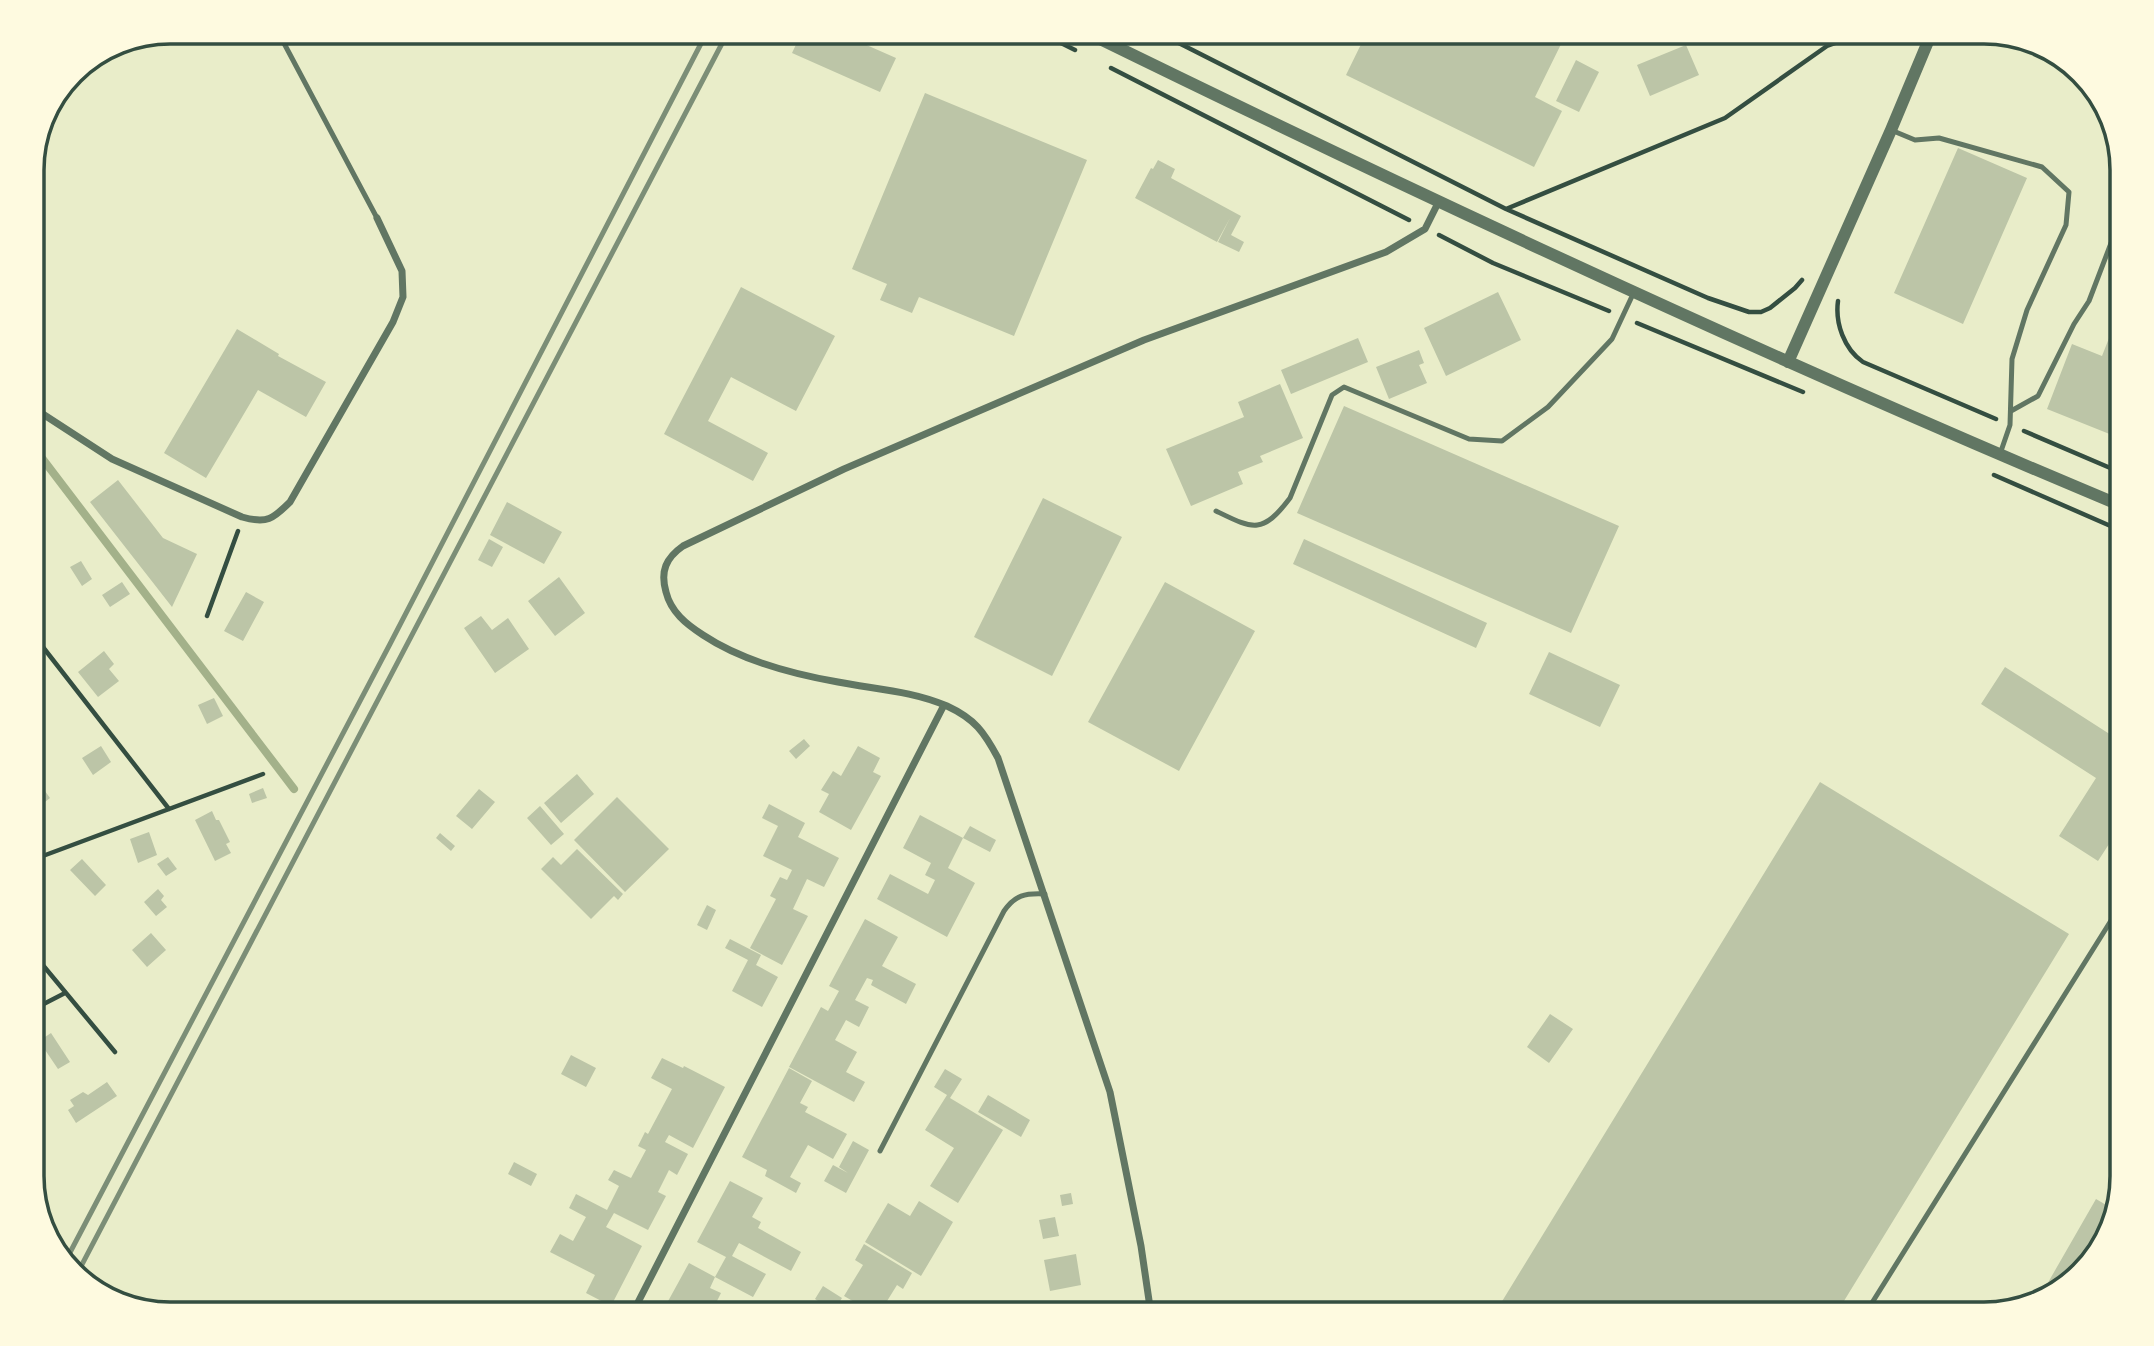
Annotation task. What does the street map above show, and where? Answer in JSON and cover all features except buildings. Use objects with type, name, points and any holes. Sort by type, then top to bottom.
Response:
[{"type":"street","points":[[1111,44],[1293,133],[1633,292],[2110,501]]},
{"type":"street","points":[[1788,362],[1928,44]]},
{"type":"street","points":[[1149,1302],[1142,1246],[1110,1091],[998,758],[988,739],[976,723],[944,705],[885,689],[793,672],[743,656],[713,641],[678,616],[667,598],[663,580],[665,565],[671,555],[683,547],[844,469],[1144,340],[1386,252],[1425,229],[1439,201]]},
{"type":"street","points":[[44,415],[112,459],[242,517],[257,522],[274,518],[290,502],[393,322],[403,298],[402,271],[377,218]]},
{"type":"street","points":[[638,1302],[944,705]]},
{"type":"lane","points":[[284,44],[377,218]]},
{"type":"lane","points":[[1891,130],[1915,140],[1939,138],[2042,167],[2069,192],[2066,225],[2027,310],[2012,359],[2010,425],[2000,454]]},
{"type":"lane","points":[[2011,411],[2038,396],[2074,324],[2089,301],[2110,246]]},
{"type":"lane","points":[[1216,511],[1249,526],[1255,526],[1263,524],[1280,511],[1290,498],[1332,395],[1344,387],[1469,439],[1502,441],[1548,407],[1612,340],[1633,292]]},
{"type":"lane","points":[[880,1151],[1004,911],[1013,899],[1027,894],[1045,894]]},
{"type":"lane","points":[[1873,1302],[2110,924]]},
{"type":"path","points":[[1181,44],[1506,209],[1708,298],[1749,312],[1760,312],[1770,308],[1795,288],[1806,273],[1825,279],[1842,287],[1837,304],[1838,321],[1848,347],[1863,362],[2110,467]]},
{"type":"path","points":[[1506,209],[1724,118],[1833,44]]},
{"type":"path","points":[[207,616],[242,517]]},
{"type":"path","points":[[44,648],[169,809]]},
{"type":"path","points":[[44,856],[262,774]]},
{"type":"path","points":[[44,967],[115,1052]]},
{"type":"path","points":[[44,1004],[65,993]]},
{"type":"waterway","points":[[44,461],[294,789]]},
{"type":"railway","points":[[70,1252],[390,644],[701,44]]},
{"type":"railway","points":[[81,1265],[722,44]]}]
